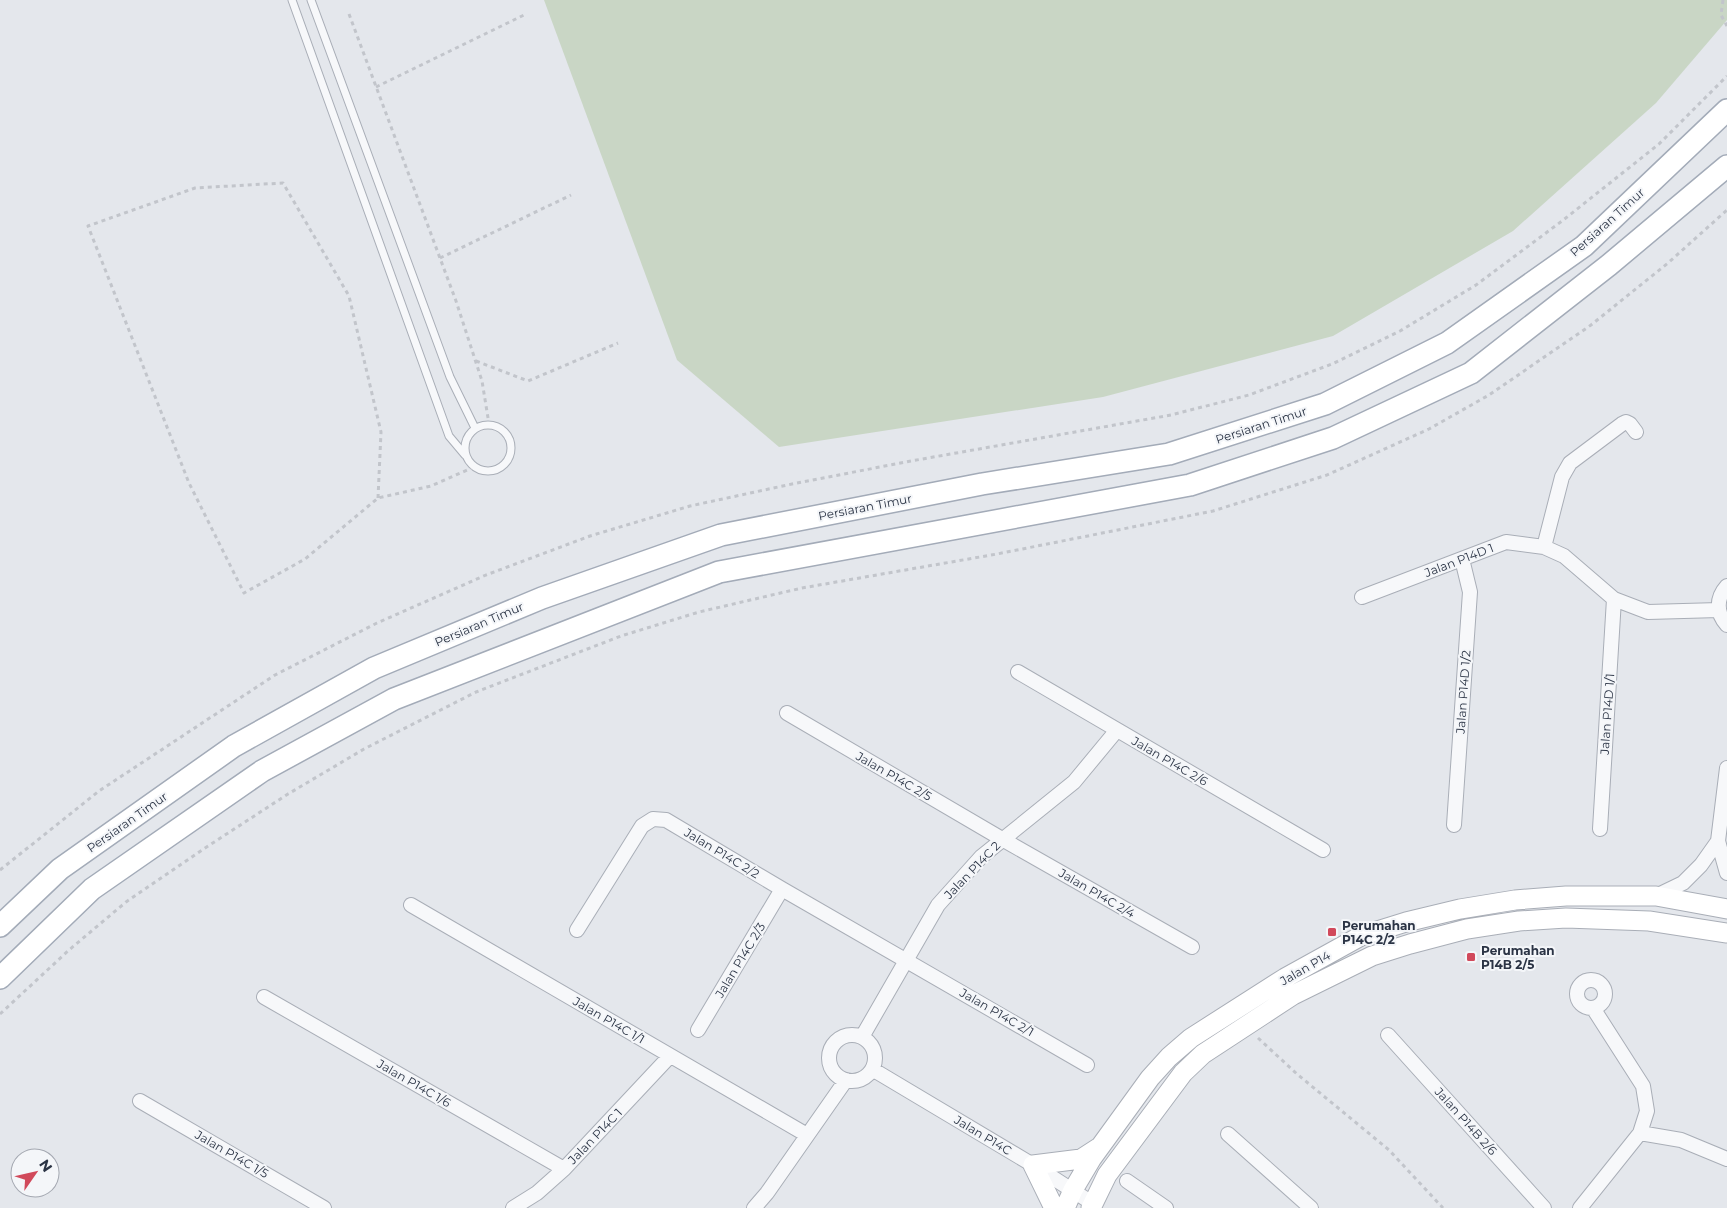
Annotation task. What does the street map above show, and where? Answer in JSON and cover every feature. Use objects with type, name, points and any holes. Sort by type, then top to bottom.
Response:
[{"type":"main road","name":"Persiaran Timur","points":[[0,926],[60,869],[234,746],[374,668],[542,598],[721,535],[982,484],[1169,454],[1325,404],[1447,343],[1584,246],[1727,110]]},
{"type":"main road","points":[[0,978],[92,889],[262,772],[394,699],[719,572],[1190,485],[1333,438],[1471,373],[1609,265],[1727,166]]},
{"type":"main road","name":"Jalan P14","points":[[1065,1208],[1073,1190],[1092,1158],[1150,1078],[1169,1057],[1191,1038],[1286,978],[1361,936],[1406,922],[1460,909],[1515,900],[1566,896],[1656,896],[1727,909]]},
{"type":"main road","name":"Jalan P14","points":[[1091,1206],[1107,1175],[1161,1101],[1183,1073],[1203,1054],[1293,995],[1372,956],[1467,929],[1519,921],[1566,918],[1649,921],[1727,933]]},
{"type":"main road","points":[[1054,1208],[1033,1165],[1081,1159],[1101,1146]]},
{"type":"street","points":[[1544,546],[1562,477],[1570,464],[1626,422],[1636,432]]},
{"type":"street","name":"Jalan P14D 1","points":[[1362,597],[1506,542],[1544,546],[1564,556],[1614,599],[1648,612],[1719,610]]},
{"type":"street","name":"Jalan P14D 1/2","points":[[1454,825],[1470,592],[1462,559]]},
{"type":"street","points":[[1727,586],[1720,595],[1719,610],[1723,621],[1727,625]]},
{"type":"street","name":"Jalan P14D 1/1","points":[[1600,829],[1614,599]]},
{"type":"street","name":"Jalan P14C 2/6","points":[[1018,672],[1323,850]]},
{"type":"street","name":"Jalan P14C 2/5","points":[[787,713],[1002,839]]},
{"type":"street","name":"Jalan P14C 2","points":[[862,1037],[938,905],[981,857],[1074,782],[1117,730]]},
{"type":"street","points":[[1727,768],[1718,841],[1727,873]]},
{"type":"street","name":"Jalan P14C 2/2","points":[[577,930],[642,826],[653,819],[666,820],[907,960]]},
{"type":"street","name":"Jalan P14C 2/4","points":[[1002,839],[1192,947]]},
{"type":"street","points":[[1656,896],[1683,883],[1701,865],[1718,841]]},
{"type":"street","name":"Jalan P14C 2/3","points":[[698,1030],[782,889]]},
{"type":"street","name":"Jalan P14C 1/1","points":[[411,905],[807,1135]]},
{"type":"street","name":"Jalan P14C 2/1","points":[[907,960],[1087,1065]]},
{"type":"street","name":"Jalan P14C 1/6","points":[[264,997],[564,1169]]},
{"type":"street","points":[[1580,1208],[1640,1133],[1647,1111],[1643,1086],[1593,1008]]},
{"type":"street","name":"Jalan P14B 2/6","points":[[1388,1034],[1544,1208]]},
{"type":"street","points":[[847,1036],[862,1037],[873,1047],[875,1062],[868,1075],[854,1081],[846,1080],[839,1076],[830,1064],[831,1049],[835,1043],[847,1036]]},
{"type":"street","name":"Jalan P14C 1","points":[[513,1208],[536,1193],[564,1169],[670,1056]]},
{"type":"street","name":"Jalan P14C","points":[[872,1069],[1073,1190],[1091,1206]]},
{"type":"street","points":[[754,1208],[767,1193],[846,1080]]},
{"type":"street","name":"Jalan P14C 1/5","points":[[140,1101],[324,1208]]},
{"type":"street","points":[[1640,1133],[1680,1140],[1727,1159]]},
{"type":"street","points":[[1228,1134],[1311,1208]]},
{"type":"street","points":[[1127,1181],[1166,1208]]},
{"type":"lane","points":[[292,0],[450,436],[474,467],[488,472],[502,468],[511,456],[511,441],[503,429],[489,424],[474,428],[465,440],[465,455]]},
{"type":"lane","points":[[311,0],[450,378],[474,428]]},
{"type":"path","points":[[1723,0],[1721,15],[1727,26]]},
{"type":"path","points":[[349,14],[440,258],[475,360],[482,381],[489,424]]},
{"type":"path","points":[[376,88],[526,14]]},
{"type":"path","points":[[0,870],[99,791],[275,675],[376,623],[495,572],[590,536],[690,506],[911,461],[1171,415],[1248,395],[1332,364],[1400,331],[1476,284],[1562,221],[1659,144],[1727,76]]},
{"type":"path","points":[[378,498],[381,432],[349,296],[283,183],[196,188],[88,226],[189,483],[244,594],[305,559],[378,498],[431,486],[474,467]]},
{"type":"path","points":[[440,258],[571,195]]},
{"type":"path","points":[[0,1014],[69,950],[126,902],[202,850],[288,794],[364,749],[476,692],[621,636],[699,612],[802,588],[996,554],[1213,511],[1327,475],[1430,429],[1489,396],[1591,325],[1668,263],[1727,210]]},
{"type":"path","points":[[475,360],[528,381],[618,343]]},
{"type":"path","points":[[1260,1042],[1389,1150],[1443,1208]]},
{"type":"green space","points":[[544,0],[1727,0],[1727,20],[1656,103],[1513,231],[1333,336],[1103,397],[779,447],[677,360]]},
{"type":"place","name":"Perumahan P14C 2/2","points":[[1332,932]]},
{"type":"place","name":"Perumahan P14B 2/5","points":[[1471,957]]}]
